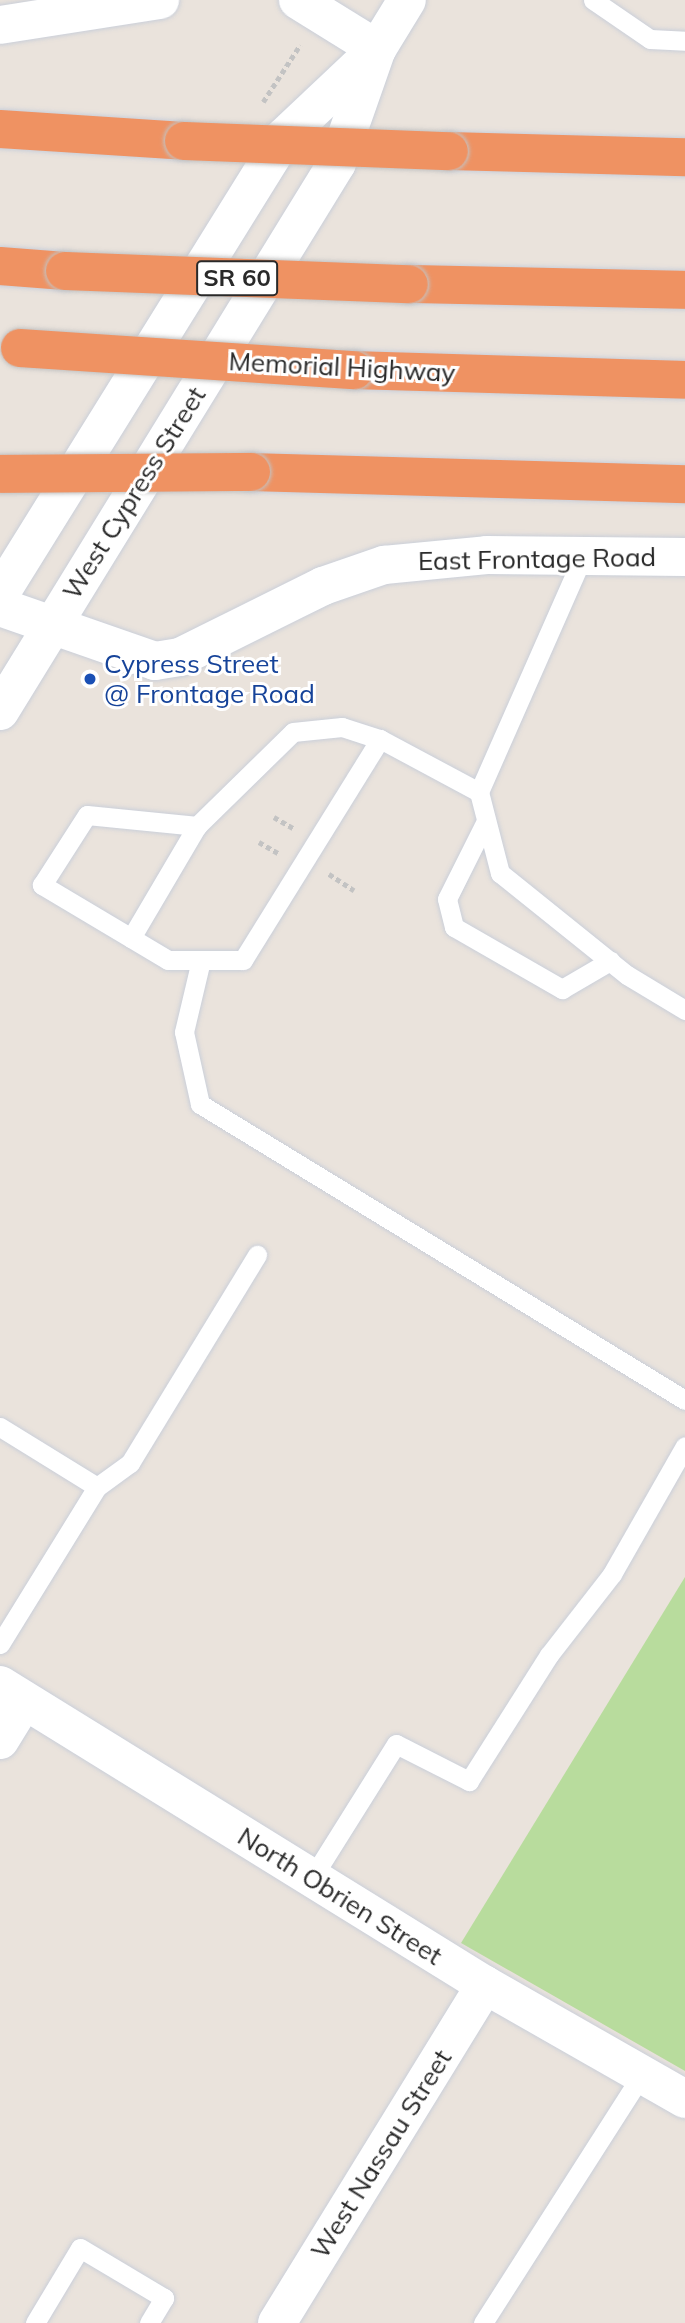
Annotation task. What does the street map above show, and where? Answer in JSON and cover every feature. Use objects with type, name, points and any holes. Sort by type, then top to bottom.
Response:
[{"type":"highway","points":[[0,129],[184,141],[685,157]]},
{"type":"highway","name":"SR 60","points":[[0,266],[65,271],[408,284],[685,290]]},
{"type":"highway","name":"Memorial Highway","points":[[10,347],[354,370],[685,380]]},
{"type":"highway","points":[[0,474],[251,472],[685,484]]},
{"type":"street","points":[[0,25],[160,0]]},
{"type":"street","points":[[298,0],[377,49]]},
{"type":"street","name":"West Cypress Street","points":[[0,711],[337,163],[377,49],[407,0]]},
{"type":"street","name":"West Cypress Street","points":[[0,594],[284,137],[377,49]]},
{"type":"street","name":"East Frontage Road","points":[[0,607],[155,661],[180,657],[323,586],[384,565],[429,556],[685,557]]},
{"type":"street","points":[[0,1740],[12,1693]]},
{"type":"street","name":"North Obrien Street","points":[[12,1693],[485,1985],[685,2099]]},
{"type":"street","name":"West Nassau Street","points":[[277,2323],[485,1985]]},
{"type":"lane","points":[[593,0],[650,39],[685,41]]},
{"type":"lane","points":[[583,556],[479,792],[500,873],[610,961],[685,1010]]},
{"type":"lane","points":[[131,938],[197,826],[293,732],[342,727],[380,739],[479,792]]},
{"type":"lane","points":[[197,826],[87,815],[42,885],[168,960],[243,960],[380,739]]},
{"type":"lane","points":[[486,821],[447,899],[454,927],[562,989],[610,961]]},
{"type":"lane","points":[[201,960],[184,1032],[200,1104],[685,1400]]},
{"type":"lane","points":[[0,1644],[97,1487],[130,1463],[257,1255]]},
{"type":"lane","points":[[0,1427],[97,1487]]},
{"type":"lane","points":[[312,1878],[396,1744],[469,1781],[549,1655],[612,1574],[685,1446]]},
{"type":"lane","points":[[483,2323],[642,2074]]},
{"type":"lane","points":[[35,2323],[79,2248],[164,2298],[149,2323]]},
{"type":"path","points":[[274,817],[300,832]]},
{"type":"path","points":[[259,842],[285,857]]},
{"type":"path","points":[[326,873],[355,890]]},
{"type":"green space","points":[[685,1577],[685,2071],[461,1943]]},
{"type":"place","name":"Cypress Street @ Frontage Road","points":[[90,679]]}]
